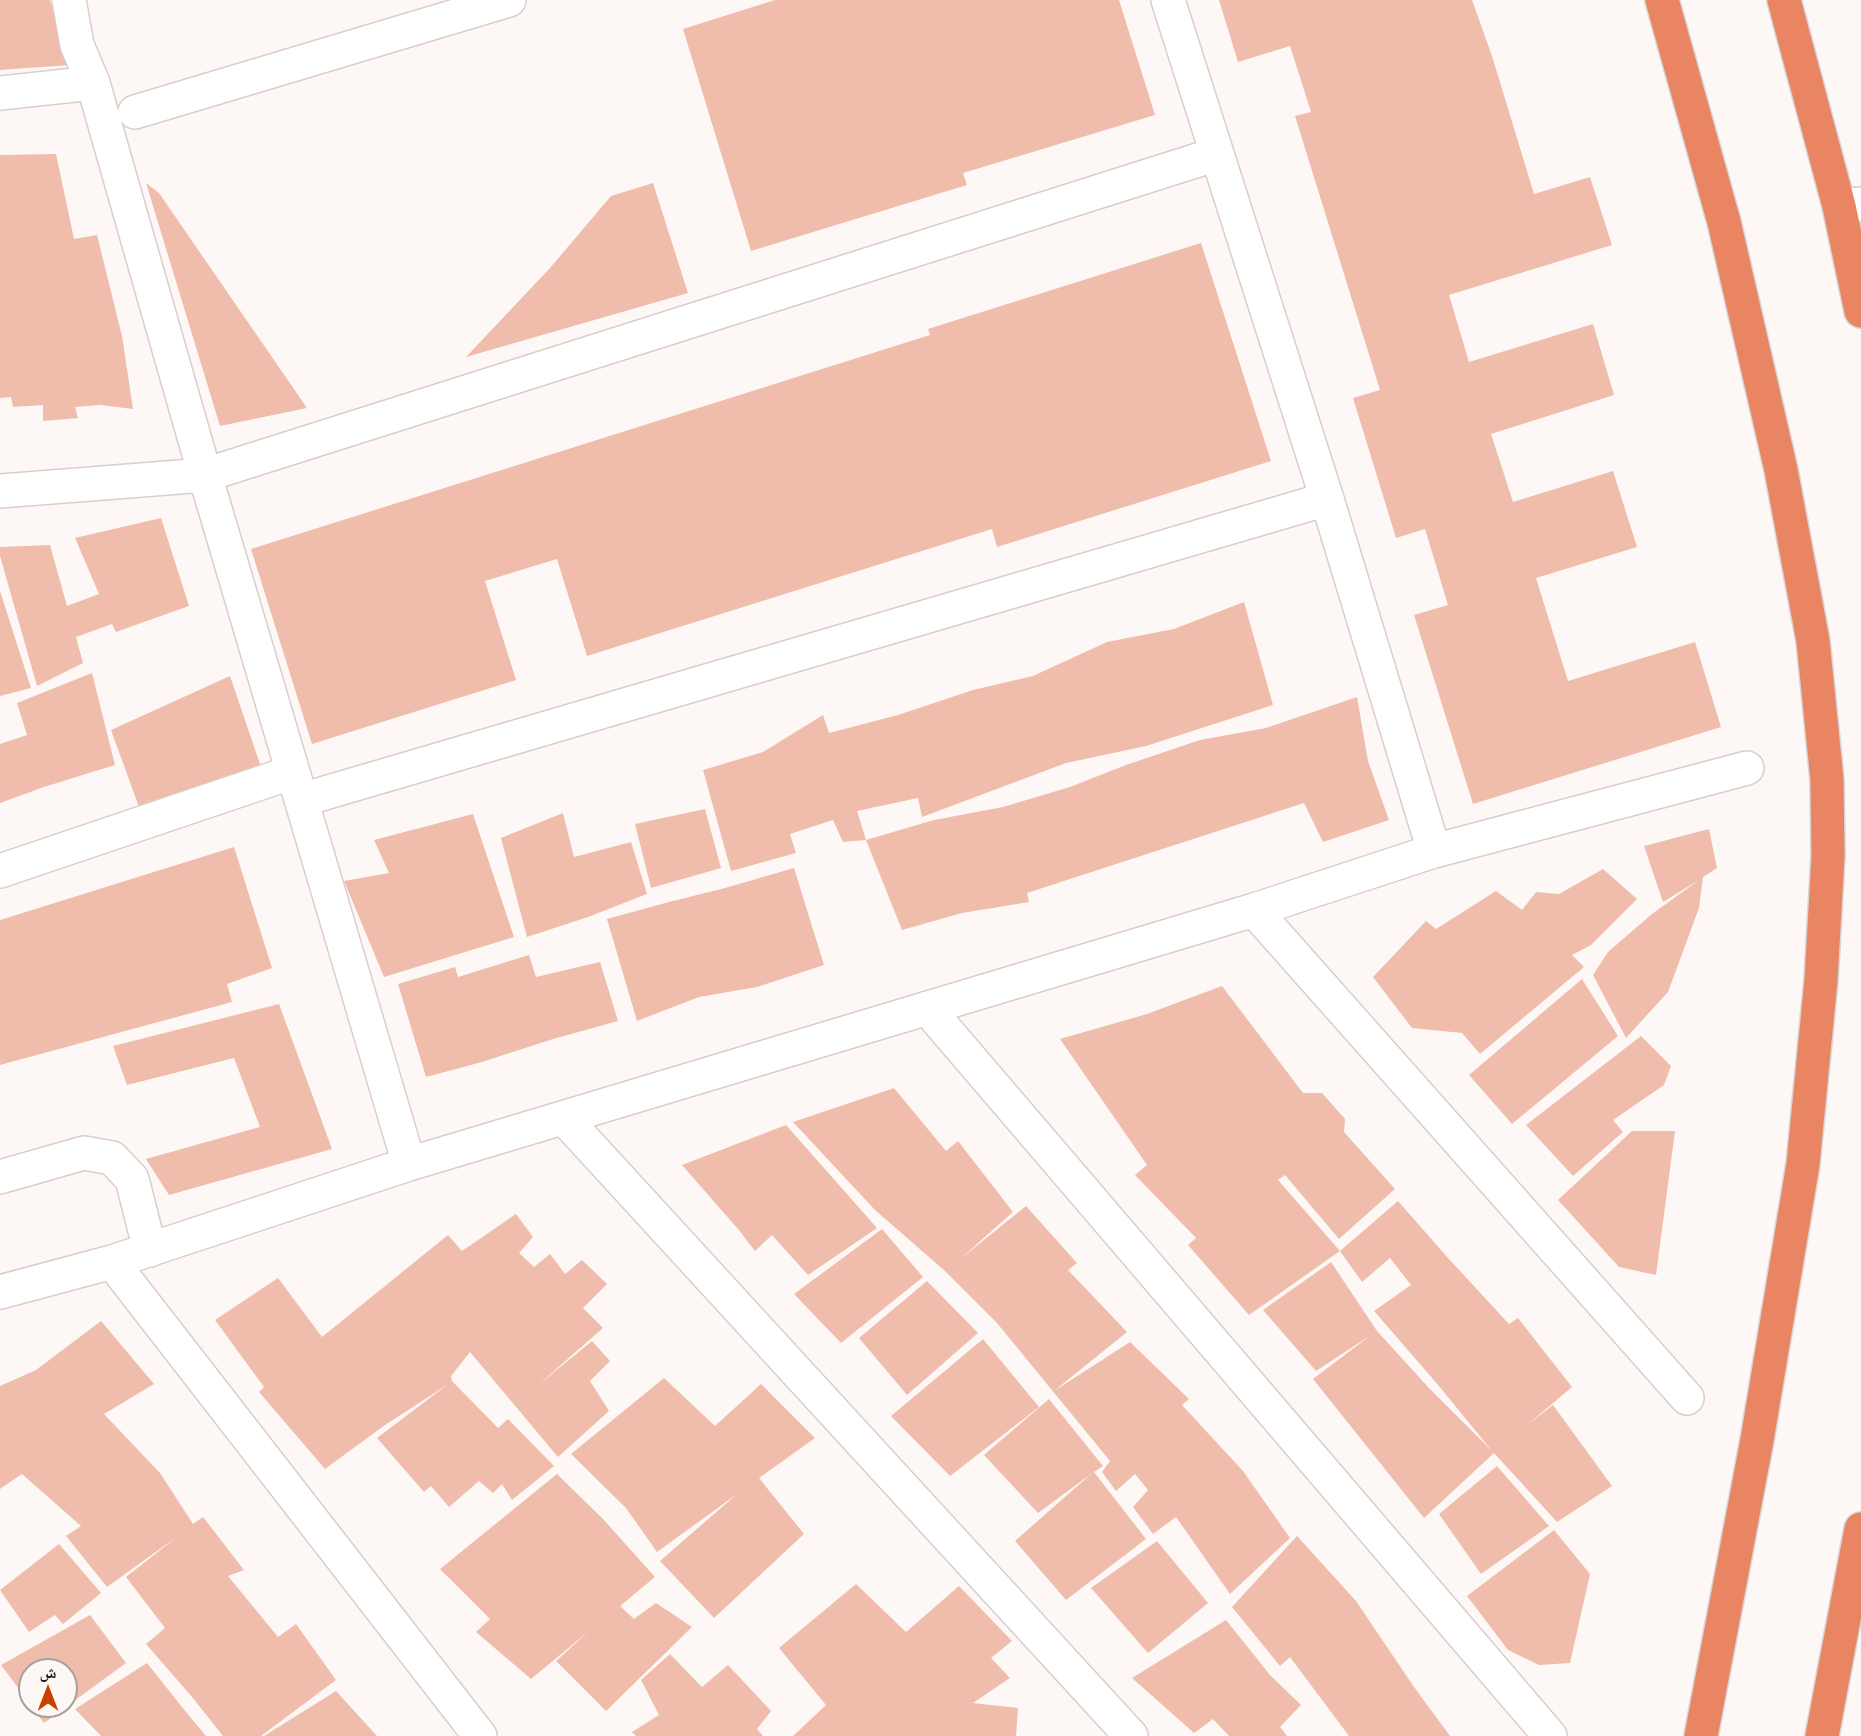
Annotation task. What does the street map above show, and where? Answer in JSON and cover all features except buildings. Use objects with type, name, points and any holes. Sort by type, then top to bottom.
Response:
[{"type":"highway","points":[[1662,0],[1724,222],[1781,470],[1813,641],[1827,780],[1828,856],[1821,980],[1803,1164],[1757,1440],[1701,1736]]},
{"type":"highway","points":[[1784,0],[1850,205],[1861,311]]},
{"type":"highway","points":[[1822,1736],[1861,1528]]},
{"type":"street","points":[[69,0],[77,45],[93,83],[205,475],[409,1164]]},
{"type":"street","points":[[135,112],[509,0]]},
{"type":"street","points":[[1168,0],[1327,499],[1434,851]]},
{"type":"street","points":[[0,93],[93,83]]},
{"type":"street","points":[[0,491],[205,475],[1217,154]]},
{"type":"street","points":[[0,871],[1327,499]]},
{"type":"street","points":[[0,1292],[112,1262],[409,1164],[1254,909],[1434,851],[1747,768]]},
{"type":"street","points":[[1254,909],[1687,1398]]},
{"type":"street","points":[[927,1008],[1550,1736]]},
{"type":"street","points":[[564,1118],[1121,1733]]},
{"type":"street","points":[[0,1177],[84,1153],[111,1158],[132,1179],[150,1250]]},
{"type":"street","points":[[112,1262],[480,1736]]}]
